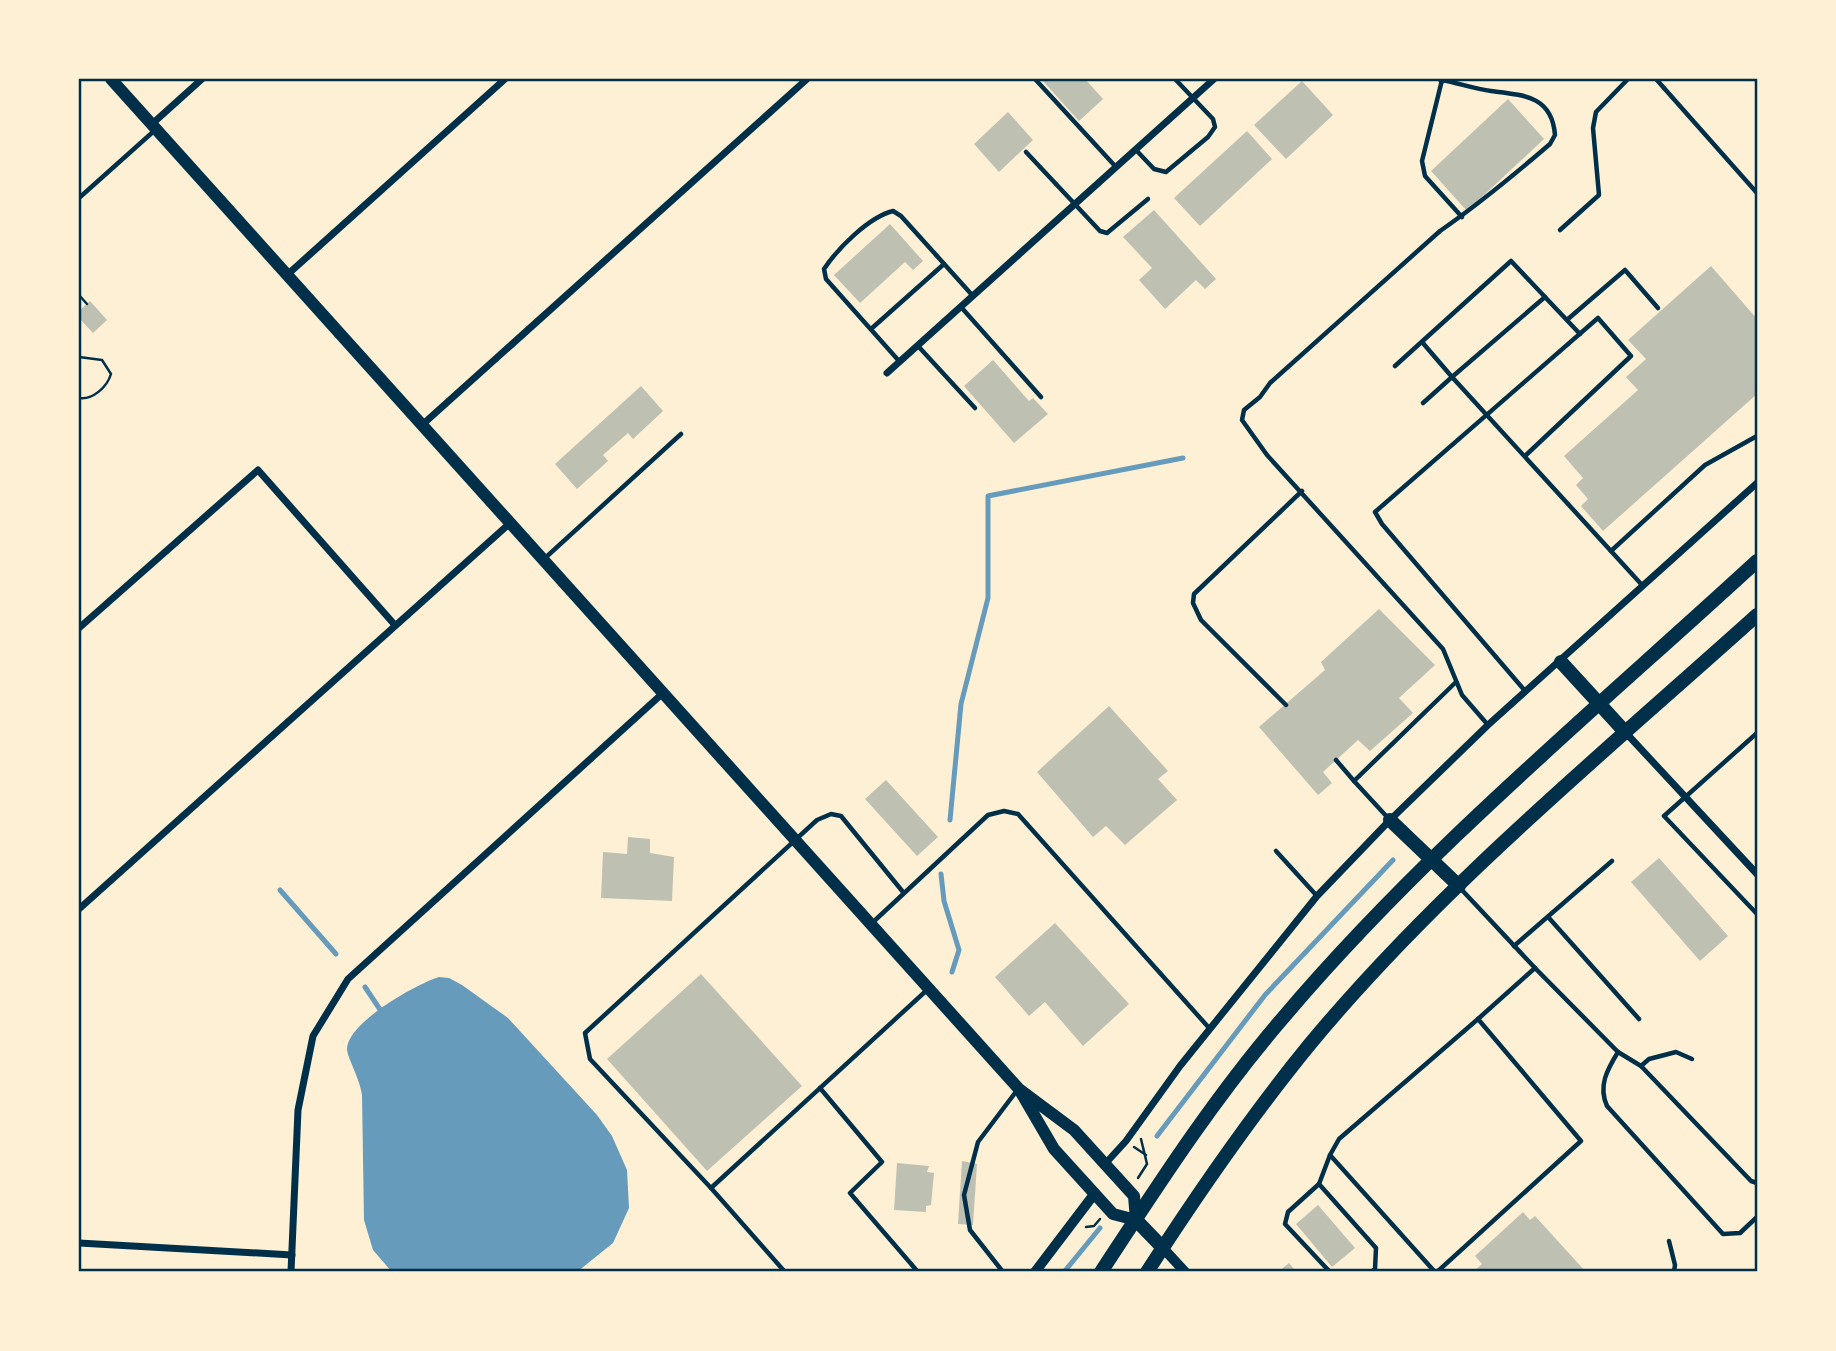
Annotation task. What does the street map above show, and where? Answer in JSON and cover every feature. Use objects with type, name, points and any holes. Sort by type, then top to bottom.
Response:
[{"type":"highway","points":[[1101,1272],[1212,1105],[1282,1018],[1430,858],[1757,562]]},
{"type":"highway","points":[[1147,1272],[1247,1124],[1312,1042],[1459,887],[1757,615]]},
{"type":"highway","points":[[1561,662],[1626,733]]},
{"type":"highway","points":[[1390,820],[1459,887]]},
{"type":"highway","points":[[1136,1220],[1163,1248]]},
{"type":"main road","points":[[111,79],[1019,1089],[1054,1149],[1113,1214],[1136,1220],[1134,1196],[1128,1189],[1074,1130],[1019,1089]]},
{"type":"street","points":[[154,127],[202,79]]},
{"type":"street","points":[[287,275],[505,79]]},
{"type":"street","points":[[422,425],[807,79]]},
{"type":"street","points":[[887,373],[1214,79]]},
{"type":"street","points":[[79,628],[258,470],[394,624]]},
{"type":"street","points":[[1105,1164],[1317,896],[1390,820],[1488,725],[1561,662],[1757,482]]},
{"type":"street","points":[[79,909],[394,624],[510,523]]},
{"type":"street","points":[[291,1272],[298,1110],[313,1036],[348,979],[663,693]]},
{"type":"street","points":[[1626,733],[1757,874]]},
{"type":"street","points":[[1035,1272],[1095,1193]]},
{"type":"street","points":[[79,1242],[292,1255]]},
{"type":"street","points":[[1163,1248],[1185,1272]]},
{"type":"lane","points":[[1035,79],[1116,168]]},
{"type":"lane","points":[[1136,150],[1154,169],[1166,172],[1200,145],[1215,127],[1213,120],[1175,79]]},
{"type":"lane","points":[[1462,217],[1425,176],[1422,162],[1442,79],[1490,91],[1511,92],[1540,103],[1550,112],[1555,135],[1550,144],[1462,217],[1440,231],[1340,319],[1244,410],[1242,420],[1247,431],[1443,649],[1462,695],[1488,725]]},
{"type":"lane","points":[[1560,230],[1599,195],[1593,128],[1596,112],[1628,79]]},
{"type":"lane","points":[[1656,79],[1757,193]]},
{"type":"lane","points":[[79,198],[154,127]]},
{"type":"lane","points":[[1026,152],[1100,231],[1107,233],[1148,199]]},
{"type":"lane","points":[[900,362],[826,279],[824,269],[831,258],[881,214],[893,211],[901,216],[973,296]]},
{"type":"lane","points":[[1395,366],[1511,261],[1580,334]]},
{"type":"lane","points":[[871,329],[944,264]]},
{"type":"lane","points":[[1567,320],[1625,270],[1658,307]]},
{"type":"lane","points":[[1423,403],[1545,297]]},
{"type":"lane","points":[[961,307],[1041,397]]},
{"type":"lane","points":[[1525,456],[1632,356],[1598,318],[1376,512],[1382,524],[1527,692]]},
{"type":"lane","points":[[1422,342],[1643,586]]},
{"type":"lane","points":[[918,346],[975,408]]},
{"type":"lane","points":[[543,560],[681,434]]},
{"type":"lane","points":[[1611,551],[1704,465],[1745,445],[1757,436]]},
{"type":"lane","points":[[1286,705],[1201,620],[1193,603],[1194,594],[1301,491]]},
{"type":"lane","points":[[1354,781],[1456,682]]},
{"type":"lane","points":[[1757,733],[1664,816],[1757,914]]},
{"type":"lane","points":[[1336,760],[1390,820]]},
{"type":"lane","points":[[871,925],[903,892],[988,815],[1004,811],[1018,814],[1210,1029]]},
{"type":"lane","points":[[785,1272],[711,1188],[590,1059],[585,1033],[817,820],[831,814],[841,816],[903,892]]},
{"type":"lane","points":[[1276,850],[1317,896]]},
{"type":"lane","points":[[1514,946],[1612,861]]},
{"type":"lane","points":[[1459,887],[1618,1052],[1641,1066],[1751,1181],[1757,1183]]},
{"type":"lane","points":[[1549,918],[1639,1019]]},
{"type":"lane","points":[[1330,1272],[1285,1224],[1288,1212],[1319,1184],[1339,1139],[1535,968]]},
{"type":"lane","points":[[711,1188],[929,988]]},
{"type":"lane","points":[[1330,1155],[1436,1272],[1581,1141],[1478,1019]]},
{"type":"lane","points":[[1618,1052],[1604,1077],[1603,1096],[1608,1106],[1723,1234],[1740,1233],[1757,1217]]},
{"type":"lane","points":[[1641,1066],[1649,1059],[1676,1052],[1692,1059]]},
{"type":"lane","points":[[820,1088],[881,1162],[850,1193],[918,1272]]},
{"type":"lane","points":[[1003,1272],[970,1230],[964,1195],[978,1142],[1019,1089]]},
{"type":"lane","points":[[1319,1184],[1376,1248],[1375,1271]]},
{"type":"lane","points":[[1669,1241],[1675,1265],[1674,1272]]},
{"type":"path","points":[[79,295],[87,304]]},
{"type":"path","points":[[79,357],[102,360],[111,374],[106,385],[92,397],[79,398]]},
{"type":"path","points":[[1128,1189],[1147,1164],[1146,1155]]},
{"type":"water","points":[[439,977],[449,978],[462,985],[508,1018],[597,1115],[612,1136],[627,1170],[629,1208],[613,1243],[577,1272],[392,1272],[373,1250],[364,1220],[362,1095],[347,1049],[358,1028],[384,1006]]},
{"type":"building","points":[[1041,79],[1085,79],[1103,99],[1079,121]]},
{"type":"building","points":[[1302,81],[1333,115],[1286,159],[1254,125]]},
{"type":"building","points":[[1508,99],[1544,139],[1467,211],[1431,171]]},
{"type":"building","points":[[1008,112],[1033,140],[999,172],[974,144]]},
{"type":"building","points":[[1247,131],[1272,159],[1200,226],[1174,198]]},
{"type":"building","points":[[1154,210],[1216,279],[1205,289],[1196,280],[1165,309],[1139,280],[1152,268],[1123,237]]},
{"type":"building","points":[[890,224],[923,261],[913,270],[905,262],[860,303],[834,275]]},
{"type":"building","points":[[1711,266],[1757,319],[1757,394],[1603,531],[1581,506],[1588,499],[1576,485],[1583,478],[1564,456],[1638,390],[1626,377],[1646,359],[1628,340]]},
{"type":"building","points":[[90,301],[107,320],[93,333],[79,318],[79,311]]},
{"type":"building","points":[[993,360],[1029,401],[1033,398],[1048,414],[1014,443],[964,386]]},
{"type":"building","points":[[641,386],[663,411],[633,439],[628,433],[603,455],[608,461],[577,489],[555,464]]},
{"type":"building","points":[[1379,609],[1435,665],[1399,698],[1413,713],[1370,751],[1358,740],[1323,772],[1332,783],[1318,795],[1259,727],[1325,670],[1321,662]]},
{"type":"building","points":[[1109,706],[1168,771],[1158,779],[1177,800],[1125,845],[1106,826],[1093,837],[1037,772]]},
{"type":"building","points":[[886,780],[938,837],[917,856],[865,799]]},
{"type":"building","points":[[628,837],[650,839],[650,853],[674,857],[672,901],[601,898],[603,852],[627,854]]},
{"type":"building","points":[[1659,858],[1728,936],[1700,961],[1631,882]]},
{"type":"building","points":[[1055,923],[1129,1004],[1083,1046],[1045,1002],[1029,1016],[995,977]]},
{"type":"building","points":[[701,974],[802,1086],[707,1171],[607,1059]]},
{"type":"building","points":[[962,1161],[977,1164],[973,1225],[958,1224]]},
{"type":"building","points":[[897,1163],[929,1166],[927,1172],[934,1173],[931,1205],[926,1206],[926,1212],[894,1210]]},
{"type":"building","points":[[1318,1205],[1355,1248],[1332,1267],[1296,1224]]},
{"type":"building","points":[[1523,1212],[1530,1220],[1535,1216],[1586,1272],[1473,1272],[1482,1264],[1475,1256]]},
{"type":"building","points":[[1289,1263],[1296,1272],[1278,1272]]},
{"type":"waterway","points":[[950,820],[961,704],[988,598],[988,496],[1183,458]]},
{"type":"waterway","points":[[1157,1136],[1265,995],[1393,860]]},
{"type":"waterway","points":[[941,874],[944,901],[959,950],[952,972]]},
{"type":"waterway","points":[[280,890],[336,954]]},
{"type":"waterway","points":[[365,987],[383,1014]]},
{"type":"waterway","points":[[1064,1272],[1100,1228]]}]
